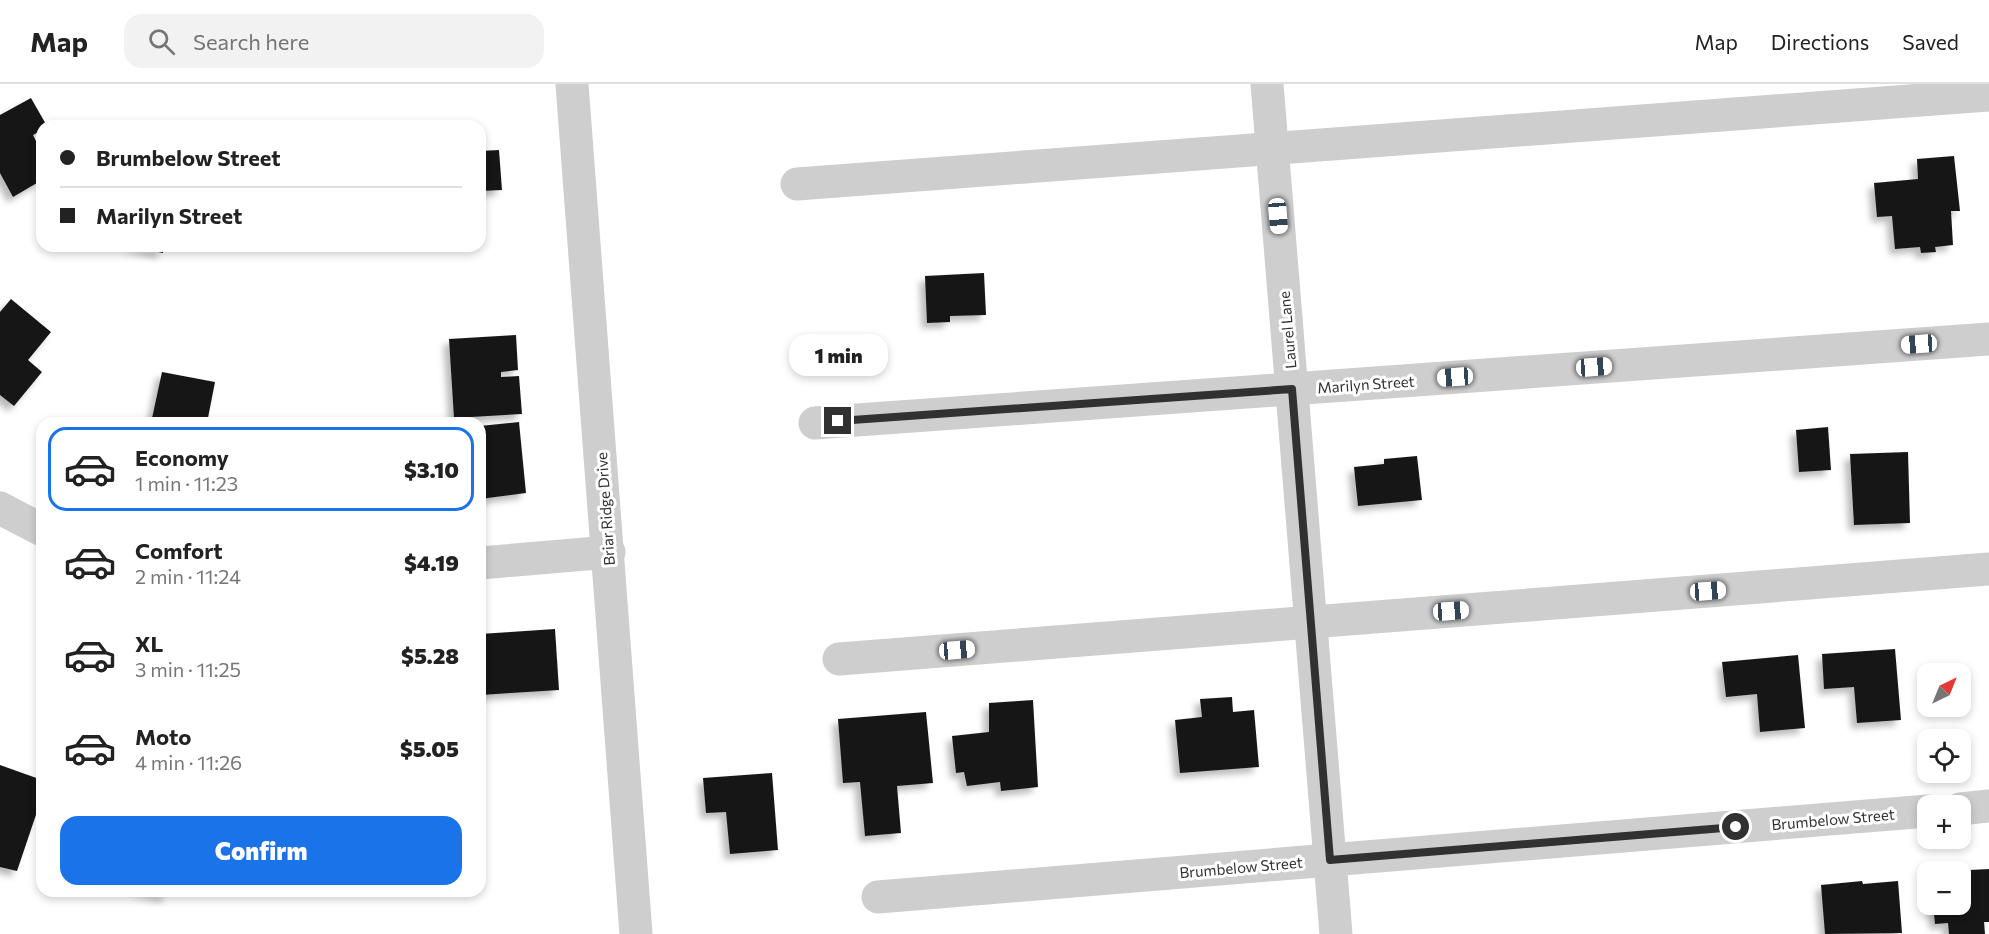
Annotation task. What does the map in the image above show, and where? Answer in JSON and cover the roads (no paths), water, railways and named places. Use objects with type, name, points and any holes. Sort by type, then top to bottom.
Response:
[{"type":"street","name":"Briar Ridge Drive","points":[[572,84],[636,934]]},
{"type":"street","name":"Laurel Lane","points":[[1267,84],[1336,934]]},
{"type":"street","points":[[797,184],[1989,95]]},
{"type":"street","name":"Marilyn Street","points":[[814,423],[1989,339]]},
{"type":"street","points":[[0,508],[36,527]]},
{"type":"street","points":[[486,562],[609,552]]},
{"type":"street","points":[[839,659],[1989,570]]},
{"type":"street","points":[[1971,808],[1989,806]]},
{"type":"street","name":"Brumbelow Street","points":[[878,897],[1917,812]]}]
